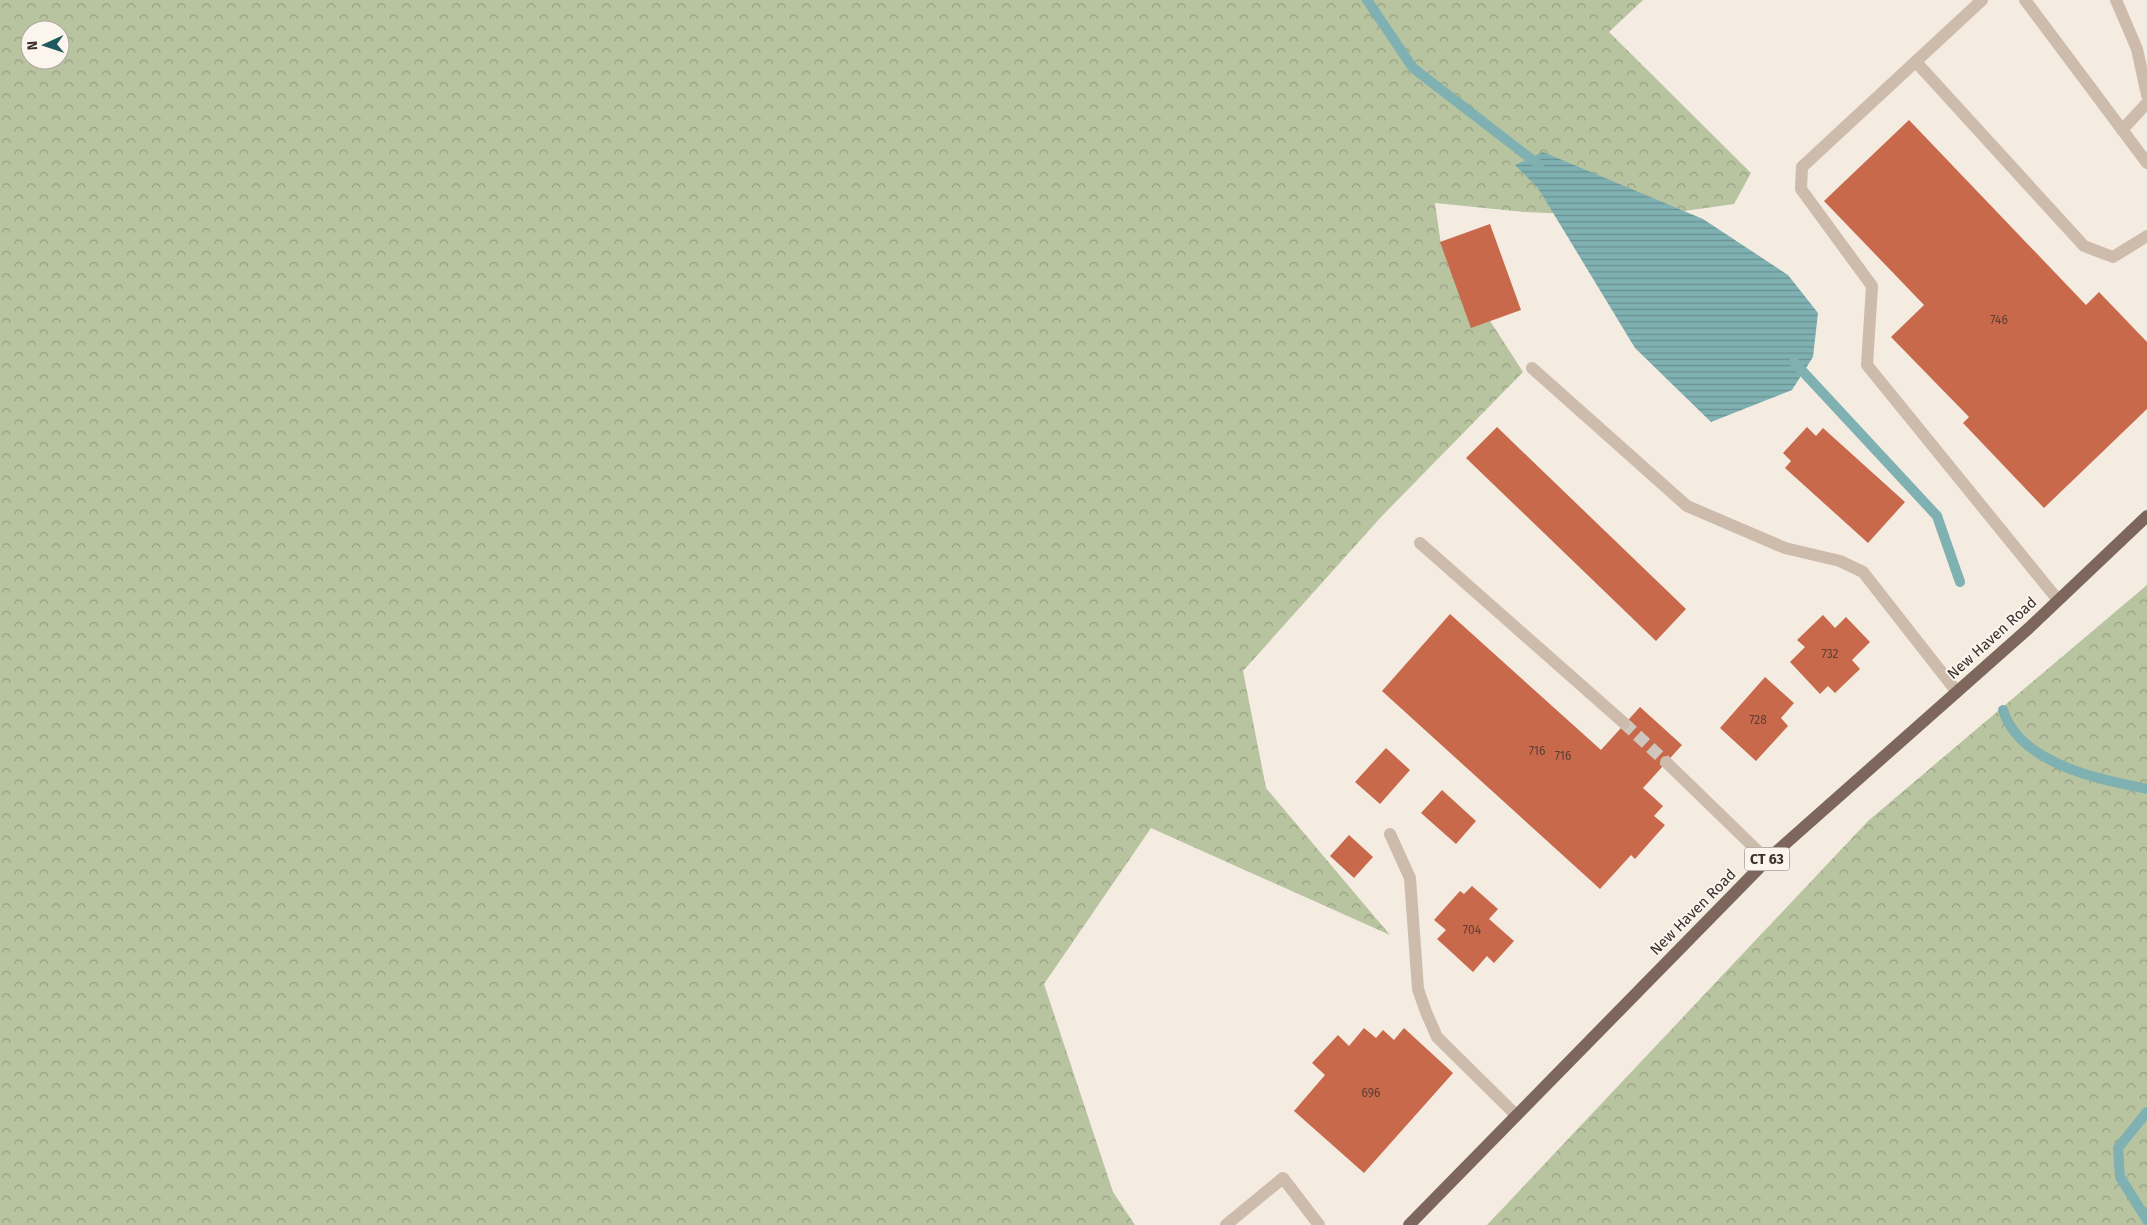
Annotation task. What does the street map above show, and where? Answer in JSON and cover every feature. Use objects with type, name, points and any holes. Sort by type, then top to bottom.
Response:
[{"type":"main road","name":"New Haven Road","points":[[1409,1225],[1767,860],[1957,692],[2147,516]]},
{"type":"lane","points":[[1982,0],[1802,167],[1801,189],[1872,286],[1867,365],[2058,600]]},
{"type":"lane","points":[[2025,0],[2147,163]]},
{"type":"lane","points":[[2116,0],[2137,49],[2147,95]]},
{"type":"lane","points":[[1916,62],[2084,246],[2113,257],[2147,236]]},
{"type":"lane","points":[[2122,130],[2147,103]]},
{"type":"lane","points":[[1532,368],[1687,506],[1785,548],[1840,561],[1863,572],[1957,692]]},
{"type":"lane","points":[[1420,543],[1624,723]]},
{"type":"lane","points":[[1666,762],[1767,860]]},
{"type":"lane","points":[[1390,834],[1410,878],[1418,989],[1437,1037],[1516,1115]]},
{"type":"lane","points":[[1226,1225],[1282,1178],[1319,1225]]},
{"type":"green space","points":[[0,0],[1643,0],[1609,32],[1751,173],[1734,204],[1642,217],[1524,212],[1435,203],[1441,245],[1523,372],[1381,517],[1243,671],[1266,788],[1390,935],[1151,828],[1044,984],[1113,1192],[1135,1225],[0,1225]]},
{"type":"green space","points":[[2147,585],[2147,1225],[1487,1225],[1868,821]]},
{"type":"water","points":[[1543,152],[1703,219],[1788,275],[1818,313],[1813,357],[1792,390],[1711,422],[1635,348],[1538,188],[1515,165]]},
{"type":"building","points":[[1909,120],[2086,305],[2099,292],[2147,342],[2147,409],[2044,508],[1963,423],[1969,417],[1891,337],[1924,305],[1824,201]]},
{"type":"building","points":[[1490,224],[1521,310],[1471,328],[1440,242]]},
{"type":"building","points":[[1497,427],[1686,609],[1656,641],[1466,458]]},
{"type":"building","points":[[1807,427],[1816,436],[1823,428],[1905,502],[1868,543],[1785,468],[1791,461],[1783,453]]},
{"type":"building","points":[[1450,614],[1601,750],[1640,707],[1682,745],[1643,788],[1663,806],[1654,816],[1665,825],[1635,859],[1631,855],[1600,889],[1382,691]]},
{"type":"building","points":[[1823,615],[1835,628],[1846,617],[1870,642],[1852,660],[1860,669],[1835,693],[1828,686],[1820,694],[1790,662],[1805,647],[1797,640]]},
{"type":"building","points":[[1765,677],[1794,703],[1781,718],[1788,726],[1756,761],[1720,728]]},
{"type":"building","points":[[1386,748],[1410,770],[1380,804],[1355,782]]},
{"type":"building","points":[[1442,790],[1476,821],[1456,844],[1421,813]]},
{"type":"building","points":[[1349,835],[1373,857],[1354,878],[1330,856]]},
{"type":"building","points":[[1472,886],[1498,909],[1489,919],[1514,941],[1494,963],[1487,956],[1473,972],[1437,939],[1446,930],[1434,920],[1460,891],[1464,894]]},
{"type":"building","points":[[1364,1028],[1376,1038],[1383,1030],[1394,1040],[1404,1028],[1453,1073],[1364,1173],[1294,1111],[1325,1075],[1312,1063],[1338,1035],[1349,1046]]},
{"type":"waterway","points":[[1367,0],[1413,68],[1539,165]]},
{"type":"waterway","points":[[1794,362],[1937,516],[1960,582]]},
{"type":"waterway","points":[[2003,710],[2012,728],[2026,744],[2043,756],[2084,774],[2147,789]]},
{"type":"waterway","points":[[2147,1112],[2118,1148],[2120,1177],[2147,1220]]},
{"type":"tunnel","points":[[1624,723],[1666,762]]}]
